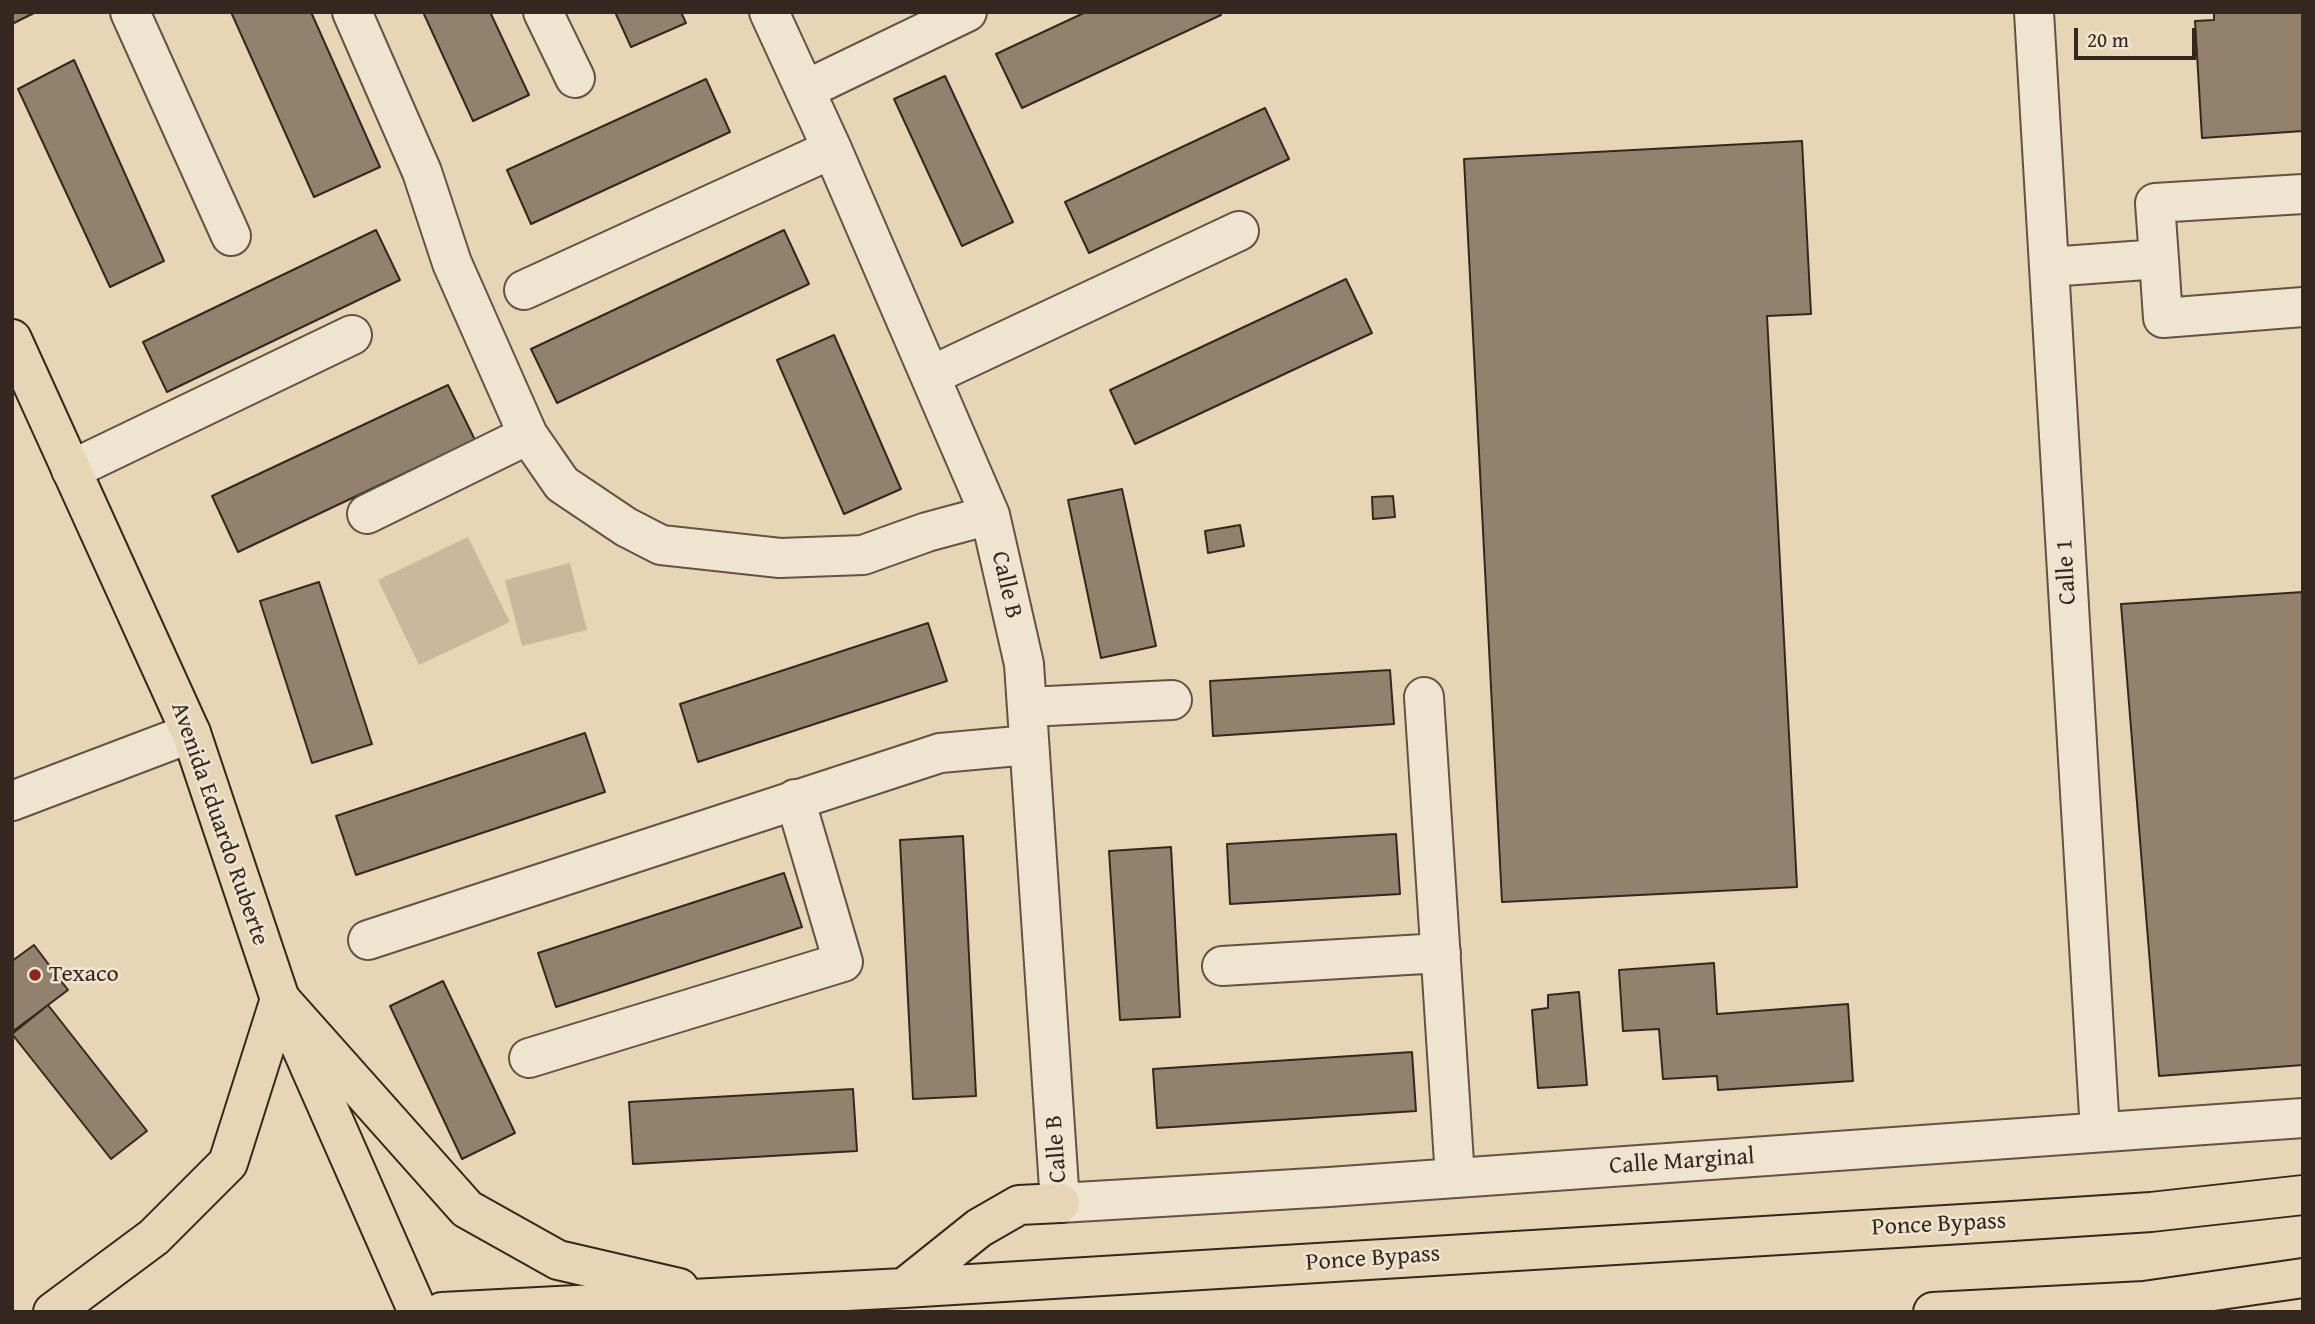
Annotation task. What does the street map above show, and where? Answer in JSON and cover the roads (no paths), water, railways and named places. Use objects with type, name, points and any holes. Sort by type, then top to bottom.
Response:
[{"type":"main road","name":"Avenida Eduardo Ruberte","points":[[12,339],[191,733],[280,999],[418,1312]]},
{"type":"main road","points":[[280,999],[467,1209],[558,1260],[725,1298]]},
{"type":"main road","points":[[53,1312],[154,1237],[228,1163],[280,999]]},
{"type":"main road","name":"Ponce Bypass","points":[[442,1312],[904,1288],[2151,1212],[2303,1195]]},
{"type":"main road","points":[[904,1288],[979,1228],[1019,1205],[1060,1203]]},
{"type":"main road","points":[[1933,1312],[2144,1301],[2294,1280]]},
{"type":"street","points":[[130,12],[231,236]]},
{"type":"street","points":[[352,12],[422,172],[452,263],[528,435],[562,484],[626,527],[661,545],[780,558],[863,555],[927,532],[990,515]]},
{"type":"street","points":[[543,12],[575,78]]},
{"type":"street","name":"Calle B","points":[[769,12],[832,149],[990,515],[1024,664],[1060,1203]]},
{"type":"street","points":[[805,90],[967,12]]},
{"type":"street","name":"Calle 1","points":[[2034,12],[2100,1132]]},
{"type":"street","points":[[524,290],[832,149]]},
{"type":"street","points":[[2303,194],[2155,203],[2163,318],[2303,307]]},
{"type":"street","points":[[930,376],[1238,231]]},
{"type":"street","points":[[2049,267],[2159,259]]},
{"type":"street","points":[[71,470],[352,335]]},
{"type":"street","points":[[366,514],[528,435]]},
{"type":"street","points":[[1424,697],[1455,1178]]},
{"type":"street","points":[[1027,707],[1172,700]]},
{"type":"street","points":[[12,802],[191,733]]},
{"type":"street","points":[[368,940],[940,753],[1029,745]]},
{"type":"street","points":[[529,1058],[843,962],[795,799]]},
{"type":"street","points":[[1222,966],[1440,953]]},
{"type":"street","name":"Calle Marginal","points":[[1060,1203],[2303,1118]]},
{"type":"place","name":"Texaco","points":[[35,975]]}]
